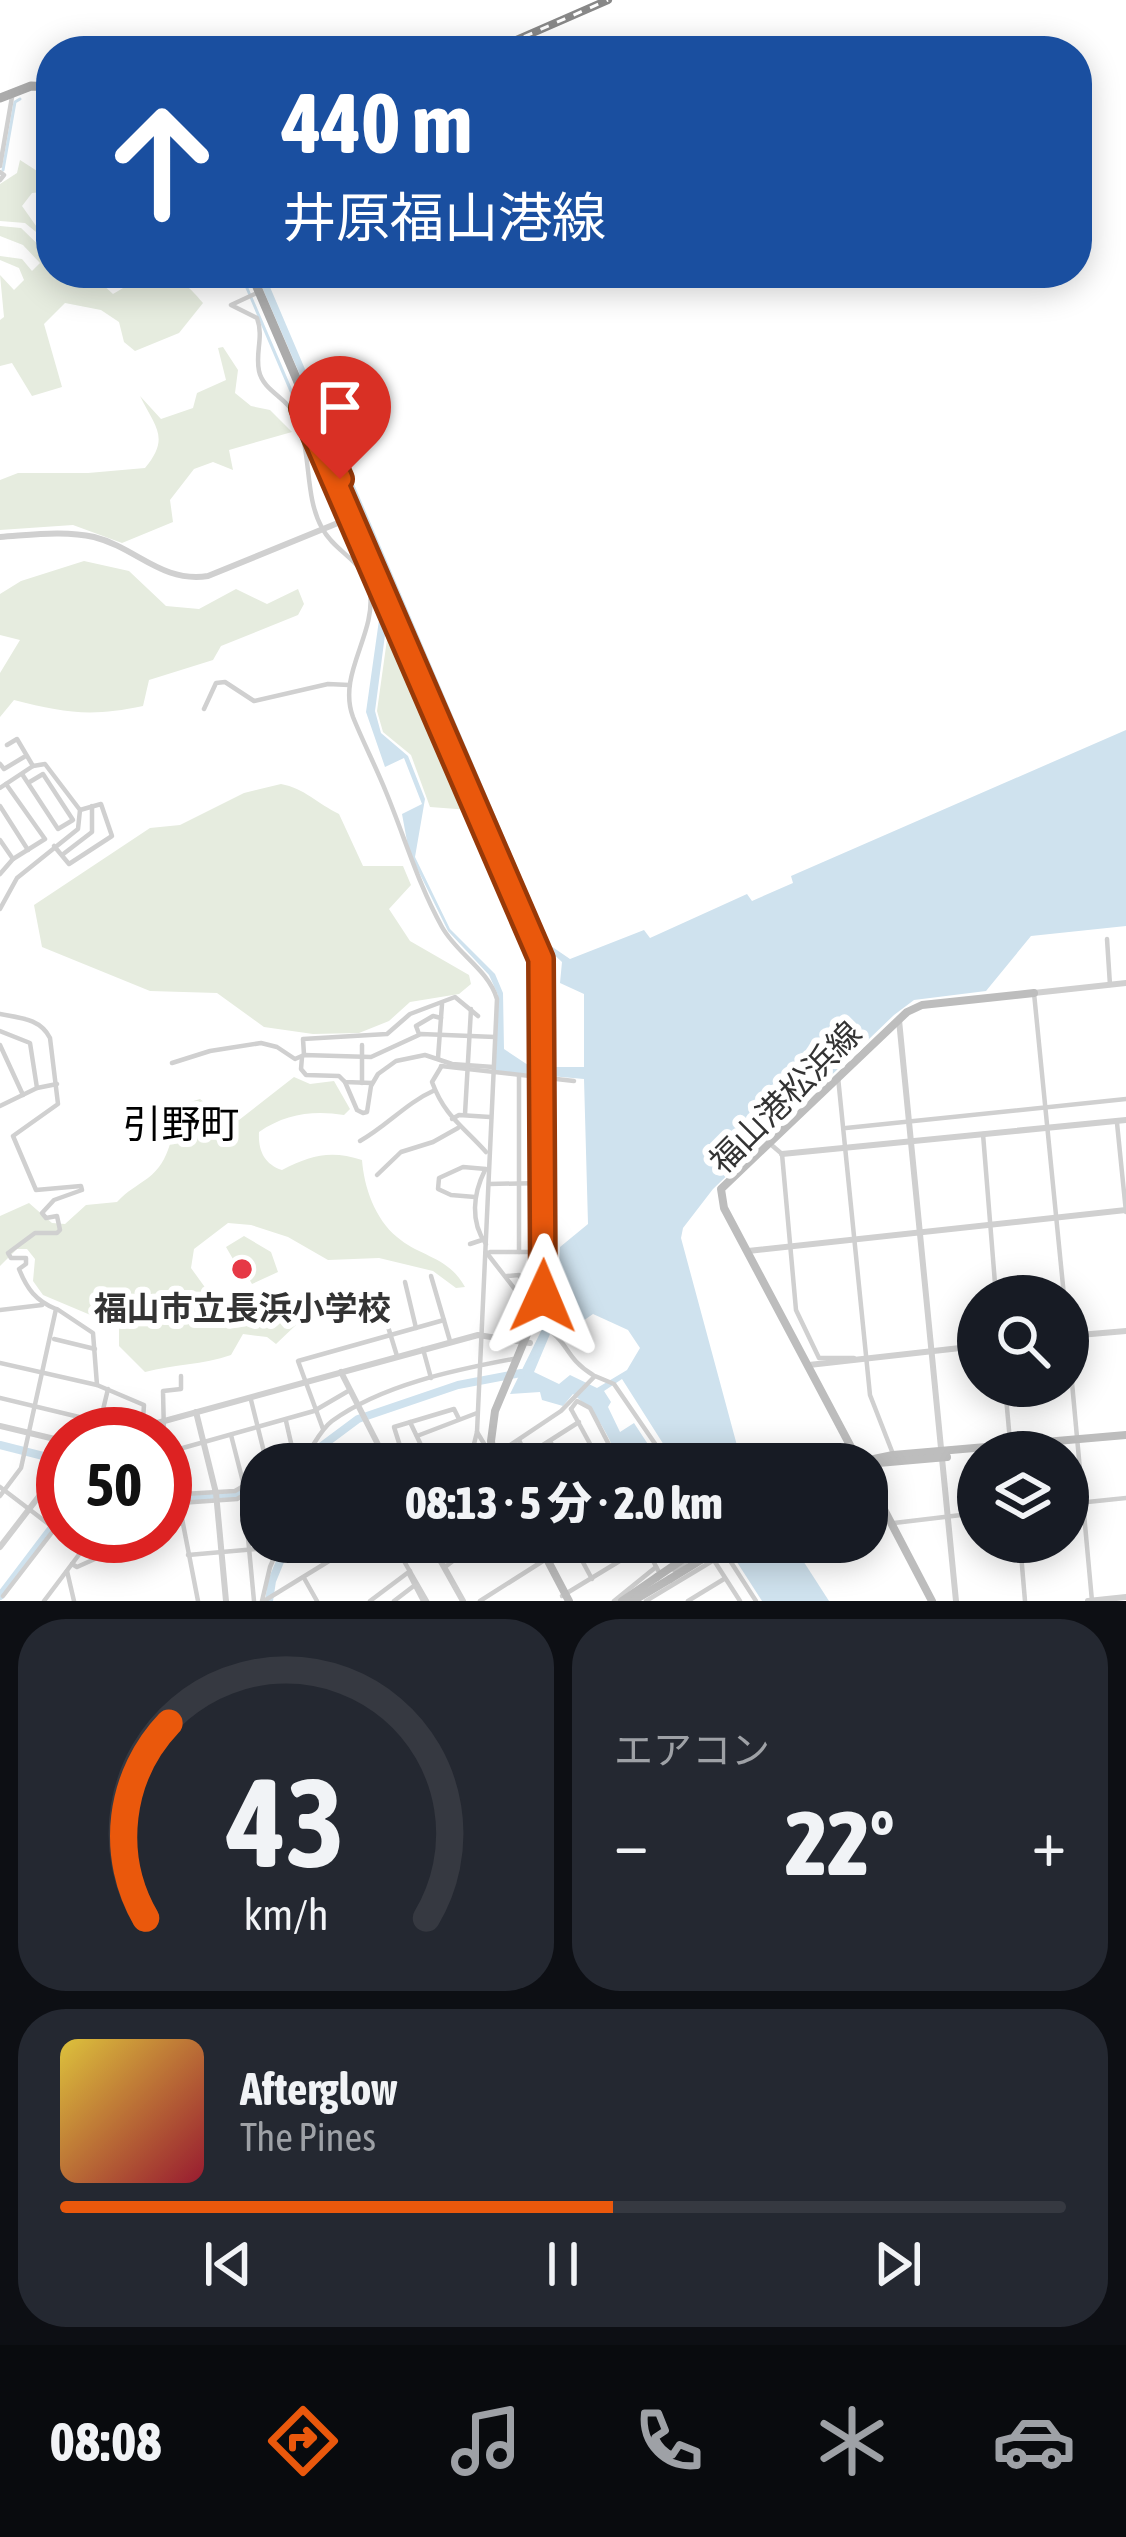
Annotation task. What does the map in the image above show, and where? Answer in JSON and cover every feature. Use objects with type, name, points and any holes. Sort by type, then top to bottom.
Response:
[{"type":"main road","points":[[4,99],[36,87]]},
{"type":"main road","points":[[252,288],[353,517],[376,583],[543,952],[548,1286],[540,1326],[528,1342]]},
{"type":"main road","name":"福山港松浜線","points":[[849,1443],[724,1208],[720,1192],[898,1020],[922,1005],[1034,992]]},
{"type":"main road","points":[[494,1443],[492,1425],[538,1316],[544,1287],[545,1074]]},
{"type":"main road","points":[[1089,1442],[1126,1438]]},
{"type":"main road","points":[[888,1460],[957,1454]]},
{"type":"main road","points":[[888,1456],[957,1455]]},
{"type":"main road","points":[[888,1516],[932,1601]]},
{"type":"main road","points":[[544,1563],[565,1598]]},
{"type":"main road","points":[[547,1563],[565,1598]]},
{"type":"main road","points":[[618,1601],[673,1563]]},
{"type":"main road","points":[[634,1601],[699,1563]]},
{"type":"street","points":[[1,173],[4,99]]},
{"type":"street","points":[[254,295],[232,305],[257,318],[262,331],[261,377],[304,408],[323,530],[376,583],[349,685],[351,712],[411,864],[451,941],[494,990],[489,1153],[475,1197],[486,1252],[474,1443]]},
{"type":"street","points":[[304,408],[326,398]]},
{"type":"street","points":[[0,537],[90,536],[172,576],[191,579],[353,517]]},
{"type":"street","points":[[204,709],[216,683],[225,682],[254,701],[328,684],[349,685]]},
{"type":"street","points":[[7,745],[17,739],[33,766]]},
{"type":"street","points":[[0,764],[4,770],[26,755]]},
{"type":"street","points":[[0,873],[45,839],[3,786],[33,766],[50,767],[80,810],[81,825],[17,878],[0,909]]},
{"type":"street","points":[[22,774],[58,830],[73,820],[43,774],[28,783]]},
{"type":"street","points":[[64,805],[72,799]]},
{"type":"street","points":[[54,846],[69,864],[112,836],[101,804],[80,810]]},
{"type":"street","points":[[0,806],[28,850]]},
{"type":"street","points":[[62,855],[92,832],[92,806]]},
{"type":"street","points":[[37,829],[51,819]]},
{"type":"street","points":[[0,840],[13,859]]},
{"type":"street","points":[[1107,939],[1110,985]]},
{"type":"street","points":[[1062,1275],[1034,992],[1126,983]]},
{"type":"street","points":[[478,1016],[455,997],[410,1014],[394,1030],[358,1039],[335,1035],[303,1039],[301,1070],[305,1075],[339,1076],[363,1113],[378,1074],[407,1058],[574,1081]]},
{"type":"street","points":[[442,1001],[441,1062],[432,1082],[458,1128],[489,1153]]},
{"type":"street","points":[[465,1114],[471,1009]]},
{"type":"street","points":[[1,1016],[31,1020],[45,1028],[57,1084],[59,1098],[54,1109],[14,1136],[36,1190],[81,1186],[82,1190],[54,1200],[44,1211],[43,1216],[60,1220],[57,1233],[35,1233],[8,1253],[11,1258],[26,1258],[19,1269],[27,1287],[44,1304],[87,1326],[94,1336],[97,1385]]},
{"type":"street","points":[[419,1034],[416,1026],[433,1016],[441,1018]]},
{"type":"street","points":[[898,1020],[956,1601]]},
{"type":"street","points":[[394,1030],[407,1058]]},
{"type":"street","points":[[0,1031],[28,1040],[38,1088]]},
{"type":"street","points":[[172,1063],[261,1043],[295,1059],[303,1055],[364,1057],[419,1034],[495,1037]]},
{"type":"street","points":[[0,1045],[23,1095]]},
{"type":"street","points":[[362,1045],[362,1083]]},
{"type":"street","points":[[519,1076],[519,1252]]},
{"type":"street","points":[[838,1076],[871,1400],[890,1437],[893,1455]]},
{"type":"street","points":[[345,1082],[372,1083]]},
{"type":"street","points":[[0,1090],[3,1104],[57,1084]]},
{"type":"street","points":[[360,1141],[435,1090]]},
{"type":"street","points":[[846,1128],[1126,1099]]},
{"type":"street","points":[[452,1119],[465,1114],[490,1117]]},
{"type":"street","points":[[748,1252],[1126,1211],[1121,1121],[782,1154]]},
{"type":"street","points":[[377,1175],[401,1152],[458,1128]]},
{"type":"street","points":[[982,1134],[994,1275]]},
{"type":"street","points":[[768,1142],[782,1154],[796,1310],[818,1356],[854,1358]]},
{"type":"street","points":[[475,1197],[443,1193],[438,1189],[439,1178],[463,1167],[487,1167]]},
{"type":"street","points":[[484,1242],[487,1167]]},
{"type":"street","points":[[489,1184],[544,1183]]},
{"type":"street","points":[[470,1244],[484,1242]]},
{"type":"street","points":[[486,1252],[544,1252]]},
{"type":"street","points":[[486,1252],[524,1301]]},
{"type":"street","points":[[506,1276],[519,1275],[526,1286],[544,1287]]},
{"type":"street","points":[[431,1276],[450,1341]]},
{"type":"street","points":[[405,1282],[416,1328]]},
{"type":"street","points":[[378,1294],[397,1356]]},
{"type":"street","points":[[0,1310],[44,1304]]},
{"type":"street","points":[[36,1515],[2,1491],[21,1468],[56,1309]]},
{"type":"street","points":[[323,1429],[298,1360],[444,1320]]},
{"type":"street","points":[[540,1326],[563,1341],[569,1358],[614,1384],[656,1443]]},
{"type":"street","points":[[1089,1335],[1126,1331]]},
{"type":"street","points":[[192,1413],[481,1334],[528,1342]]},
{"type":"street","points":[[52,1339],[95,1349]]},
{"type":"street","points":[[808,1365],[957,1348]]},
{"type":"street","points":[[423,1349],[431,1378]]},
{"type":"street","points":[[313,1443],[323,1429],[359,1407],[431,1378],[520,1360]]},
{"type":"street","points":[[0,1364],[97,1385],[144,1407]]},
{"type":"street","points":[[341,1372],[377,1443]]},
{"type":"street","points":[[164,1407],[163,1390],[181,1389],[181,1376]]},
{"type":"street","points":[[570,1406],[595,1376]]},
{"type":"street","points":[[104,1407],[108,1389]]},
{"type":"street","points":[[192,1446],[314,1412],[350,1390]]},
{"type":"street","points":[[250,1397],[262,1443]]},
{"type":"street","points":[[0,1398],[40,1407]]},
{"type":"street","points":[[515,1443],[578,1402],[590,1408],[608,1443]]},
{"type":"street","points":[[570,1406],[590,1443]]},
{"type":"street","points":[[399,1443],[393,1428],[454,1409],[459,1419]]},
{"type":"street","points":[[196,1412],[217,1497],[226,1601]]},
{"type":"street","points":[[417,1436],[477,1413]]},
{"type":"street","points":[[285,1420],[296,1443]]},
{"type":"street","points":[[410,1422],[420,1443]]},
{"type":"street","points":[[547,1443],[579,1423]]},
{"type":"street","points":[[0,1426],[36,1434]]},
{"type":"street","points":[[477,1432],[484,1443]]},
{"type":"street","points":[[231,1435],[240,1470]]},
{"type":"street","points":[[192,1496],[217,1497],[240,1488]]},
{"type":"street","points":[[192,1501],[240,1495]]},
{"type":"street","points":[[1089,1501],[1126,1498]]},
{"type":"street","points":[[0,1547],[36,1500]]},
{"type":"street","points":[[892,1524],[957,1515]]},
{"type":"street","points":[[192,1555],[240,1551]]},
{"type":"street","points":[[4,1597],[36,1552]]},
{"type":"street","points":[[56,1601],[46,1598],[73,1563]]},
{"type":"street","points":[[70,1568],[86,1563]]},
{"type":"street","points":[[190,1563],[198,1601]]},
{"type":"street","points":[[252,1563],[260,1601]]},
{"type":"street","points":[[260,1601],[273,1563]]},
{"type":"street","points":[[260,1601],[275,1597],[327,1563]]},
{"type":"street","points":[[404,1563],[423,1601]]},
{"type":"street","points":[[443,1563],[464,1601]]},
{"type":"street","points":[[445,1567],[450,1563]]},
{"type":"street","points":[[480,1601],[540,1563]]},
{"type":"street","points":[[583,1563],[592,1579]]},
{"type":"street","points":[[654,1563],[657,1572]]},
{"type":"street","points":[[646,1601],[708,1563]]},
{"type":"street","points":[[716,1563],[740,1601]]},
{"type":"street","points":[[732,1563],[756,1601]]},
{"type":"street","points":[[1022,1563],[1025,1601]]},
{"type":"street","points":[[1088,1563],[1091,1601],[1126,1597]]},
{"type":"street","points":[[565,1598],[616,1564]]},
{"type":"street","points":[[70,1568],[74,1601]]},
{"type":"street","points":[[409,1572],[423,1601]]},
{"type":"street","points":[[372,1601],[409,1572]]},
{"type":"street","points":[[304,1578],[317,1601]]},
{"type":"street","points":[[688,1601],[725,1578]]},
{"type":"street","points":[[669,1583],[675,1601]]},
{"type":"street","points":[[394,1601],[415,1586]]},
{"type":"shaded area","points":[[20,160],[36,170],[36,193],[22,206],[36,232],[25,223],[0,221],[0,184],[17,173]]},
{"type":"shaded area","points":[[0,226],[21,228],[36,242],[36,259],[23,245],[0,236]]},
{"type":"shaded area","points":[[0,256],[22,259],[32,271],[36,267],[36,288],[106,288],[113,294],[124,288],[189,288],[203,303],[179,333],[135,351],[124,342],[119,322],[101,310],[65,303],[44,324],[62,387],[32,396],[12,363],[0,366],[0,320],[4,317],[0,275],[14,290],[24,280],[19,268]]},
{"type":"shaded area","points":[[223,347],[238,370],[235,393],[251,406],[270,410],[292,432],[229,450],[233,470],[213,462],[194,469],[170,500],[173,522],[122,543],[73,525],[0,530],[0,480],[18,473],[145,468],[159,440],[140,396],[161,419],[193,408],[197,393],[226,380],[218,348]]},
{"type":"shaded area","points":[[84,561],[129,571],[166,606],[199,609],[236,589],[267,604],[298,589],[304,604],[298,615],[221,646],[213,660],[149,680],[143,706],[78,712],[14,700],[0,717],[0,673],[20,640],[0,635],[0,594],[21,581]]},
{"type":"shaded area","points":[[390,618],[470,810],[430,807],[411,755],[383,732],[377,711]]},
{"type":"shaded area","points":[[281,784],[339,814],[363,866],[403,866],[411,885],[389,909],[410,941],[469,975],[471,984],[459,994],[410,1002],[389,1021],[359,1033],[313,1034],[264,1027],[217,993],[150,991],[42,947],[34,905],[150,828],[180,825],[244,793]]},
{"type":"shaded area","points":[[294,1077],[310,1084],[334,1081],[350,1109],[344,1115],[300,1115],[259,1132],[267,1160],[282,1170],[321,1156],[362,1160],[372,1202],[389,1230],[450,1269],[465,1287],[456,1288],[433,1271],[379,1258],[328,1260],[288,1237],[228,1223],[194,1249],[191,1268],[212,1297],[241,1303],[269,1295],[296,1306],[296,1325],[276,1344],[267,1337],[243,1334],[231,1355],[145,1372],[119,1346],[119,1327],[43,1295],[33,1281],[35,1259],[27,1249],[17,1249],[0,1266],[0,1216],[29,1203],[52,1223],[65,1224],[86,1205],[117,1202],[162,1163],[177,1106],[200,1099],[228,1121],[239,1120]]},
{"type":"shaded area","points":[[244,1236],[271,1252],[278,1272],[252,1284],[241,1273],[226,1247]]},
{"type":"water","points":[[245,288],[388,612],[375,711],[381,733],[408,756],[425,799],[415,857],[450,929],[495,974],[503,993],[504,1049],[531,1067],[584,1067],[584,994],[560,983],[562,962],[548,949],[262,288],[270,288],[551,946],[570,959],[644,930],[650,938],[747,894],[752,901],[793,883],[791,876],[1126,730],[1126,926],[1031,936],[986,991],[914,1000],[713,1189],[683,1228],[681,1238],[736,1443],[663,1443],[622,1379],[604,1391],[611,1402],[608,1407],[620,1432],[634,1423],[647,1443],[611,1443],[597,1418],[573,1394],[563,1406],[542,1400],[540,1392],[510,1394],[545,1323],[557,1310],[560,1247],[588,1224],[584,1079],[495,1071],[498,995],[489,975],[448,931],[409,852],[402,814],[422,804],[404,758],[385,767],[366,712],[381,606]],"holes":[[[593,1314],[628,1330],[640,1348],[627,1370],[597,1388],[570,1375],[559,1384],[534,1372],[553,1327],[567,1332]]]},
{"type":"water","points":[[738,1563],[805,1563],[829,1601],[762,1601]]},
{"type":"waterway","points":[[3,170],[15,102],[20,99]]},
{"type":"waterway","points":[[326,1443],[358,1419],[458,1385],[521,1373]]},
{"type":"waterway","points":[[0,1445],[36,1454]]},
{"type":"waterway","points":[[192,1498],[240,1494]]},
{"type":"waterway","points":[[0,1596],[36,1549]]},
{"type":"waterway","points":[[269,1601],[279,1563]]},
{"type":"railway","points":[[525,36],[608,0]]},
{"type":"place","name":"福山市立長浜小学校","points":[[242,1269]]},
{"type":"district","name":"引野町","points":[[181,1124]]},
{"type":"route","points":[[340,479],[308,406],[303,408],[541,959],[543,1296]]}]
